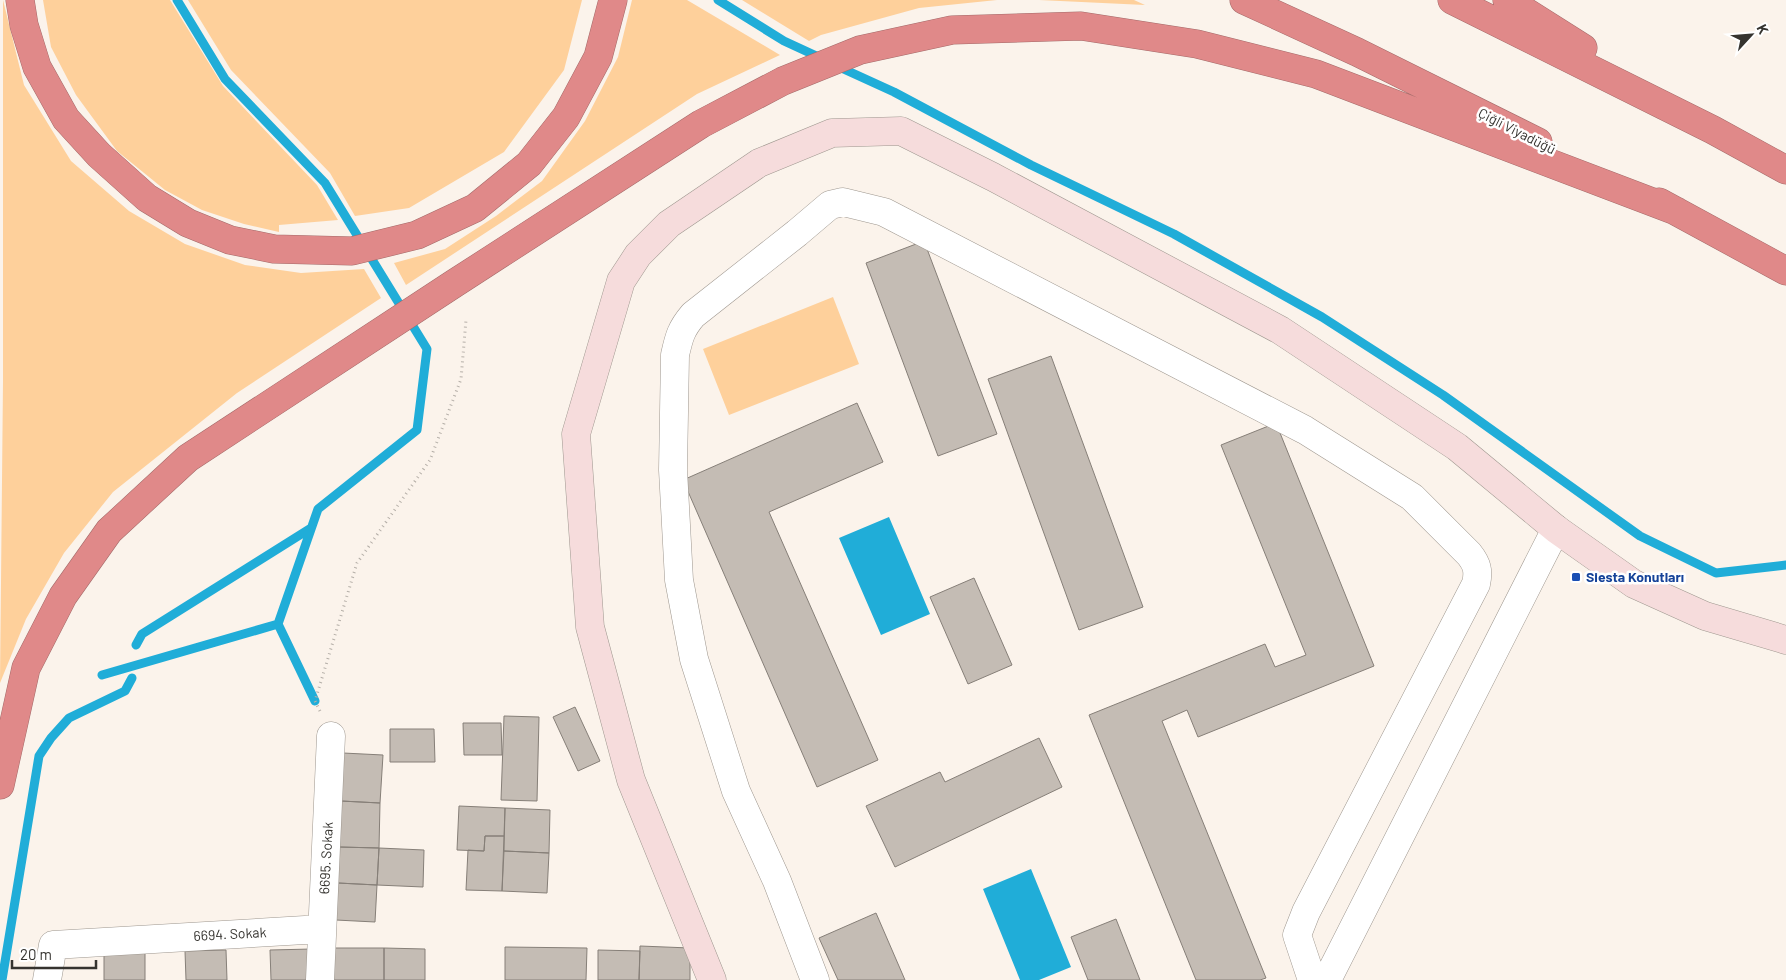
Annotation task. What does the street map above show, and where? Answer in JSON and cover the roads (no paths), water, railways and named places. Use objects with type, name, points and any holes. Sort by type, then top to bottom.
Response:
[{"type":"highway","points":[[20,0],[24,26],[37,66],[66,119],[99,155],[147,198],[188,223],[230,240],[274,249],[352,251],[417,235],[474,208],[529,164],[566,117],[598,57],[613,0]]},
{"type":"highway","name":"Çiğli Viyadüğü","points":[[1244,0],[1357,52],[1676,211],[1786,271]]},
{"type":"highway","points":[[1452,0],[1713,130],[1786,170]]},
{"type":"highway","points":[[1507,0],[1713,130]]},
{"type":"highway","points":[[0,785],[26,668],[62,596],[109,531],[188,458],[701,124],[783,81],[860,50],[952,30],[1081,26],[1206,47],[1316,74],[1676,211]]},
{"type":"street","points":[[712,980],[631,780],[590,627],[576,434],[622,280],[638,255],[669,224],[759,163],[832,133],[901,131],[993,177],[1280,330],[1457,447],[1556,529],[1634,584],[1705,616],[1786,640]]},
{"type":"street","points":[[815,980],[777,881],[736,791],[694,659],[680,580],[676,530],[673,470],[675,355],[678,338],[683,327],[694,315],[830,205],[844,202],[884,212],[1305,430],[1412,497],[1475,562],[1479,572],[1476,584],[1311,903],[1297,935],[1312,980]]},
{"type":"street","points":[[1327,980],[1556,529]]},
{"type":"street","name":"6695. Sokak","points":[[320,980],[331,736]]},
{"type":"street","name":"6694. Sokak","points":[[47,980],[53,945],[322,929]]},
{"type":"water","points":[[889,517],[930,614],[881,635],[839,538]]},
{"type":"water","points":[[1031,869],[1071,967],[1039,980],[1020,980],[983,889]]},
{"type":"waterway","points":[[177,0],[225,79],[325,183],[427,349],[417,430],[318,509],[278,624],[315,701]]},
{"type":"waterway","points":[[718,0],[784,41],[823,59]]},
{"type":"waterway","points":[[837,66],[894,92],[1031,165],[1174,234],[1322,317],[1443,395],[1640,536],[1716,573],[1786,565]]},
{"type":"waterway","points":[[136,645],[142,634],[311,528]]},
{"type":"waterway","points":[[102,675],[278,624]]},
{"type":"waterway","points":[[2,980],[39,756],[51,738],[69,718],[125,691],[132,678]]},
{"type":"place","name":"Siesta Konutları","points":[[1576,577]]}]
